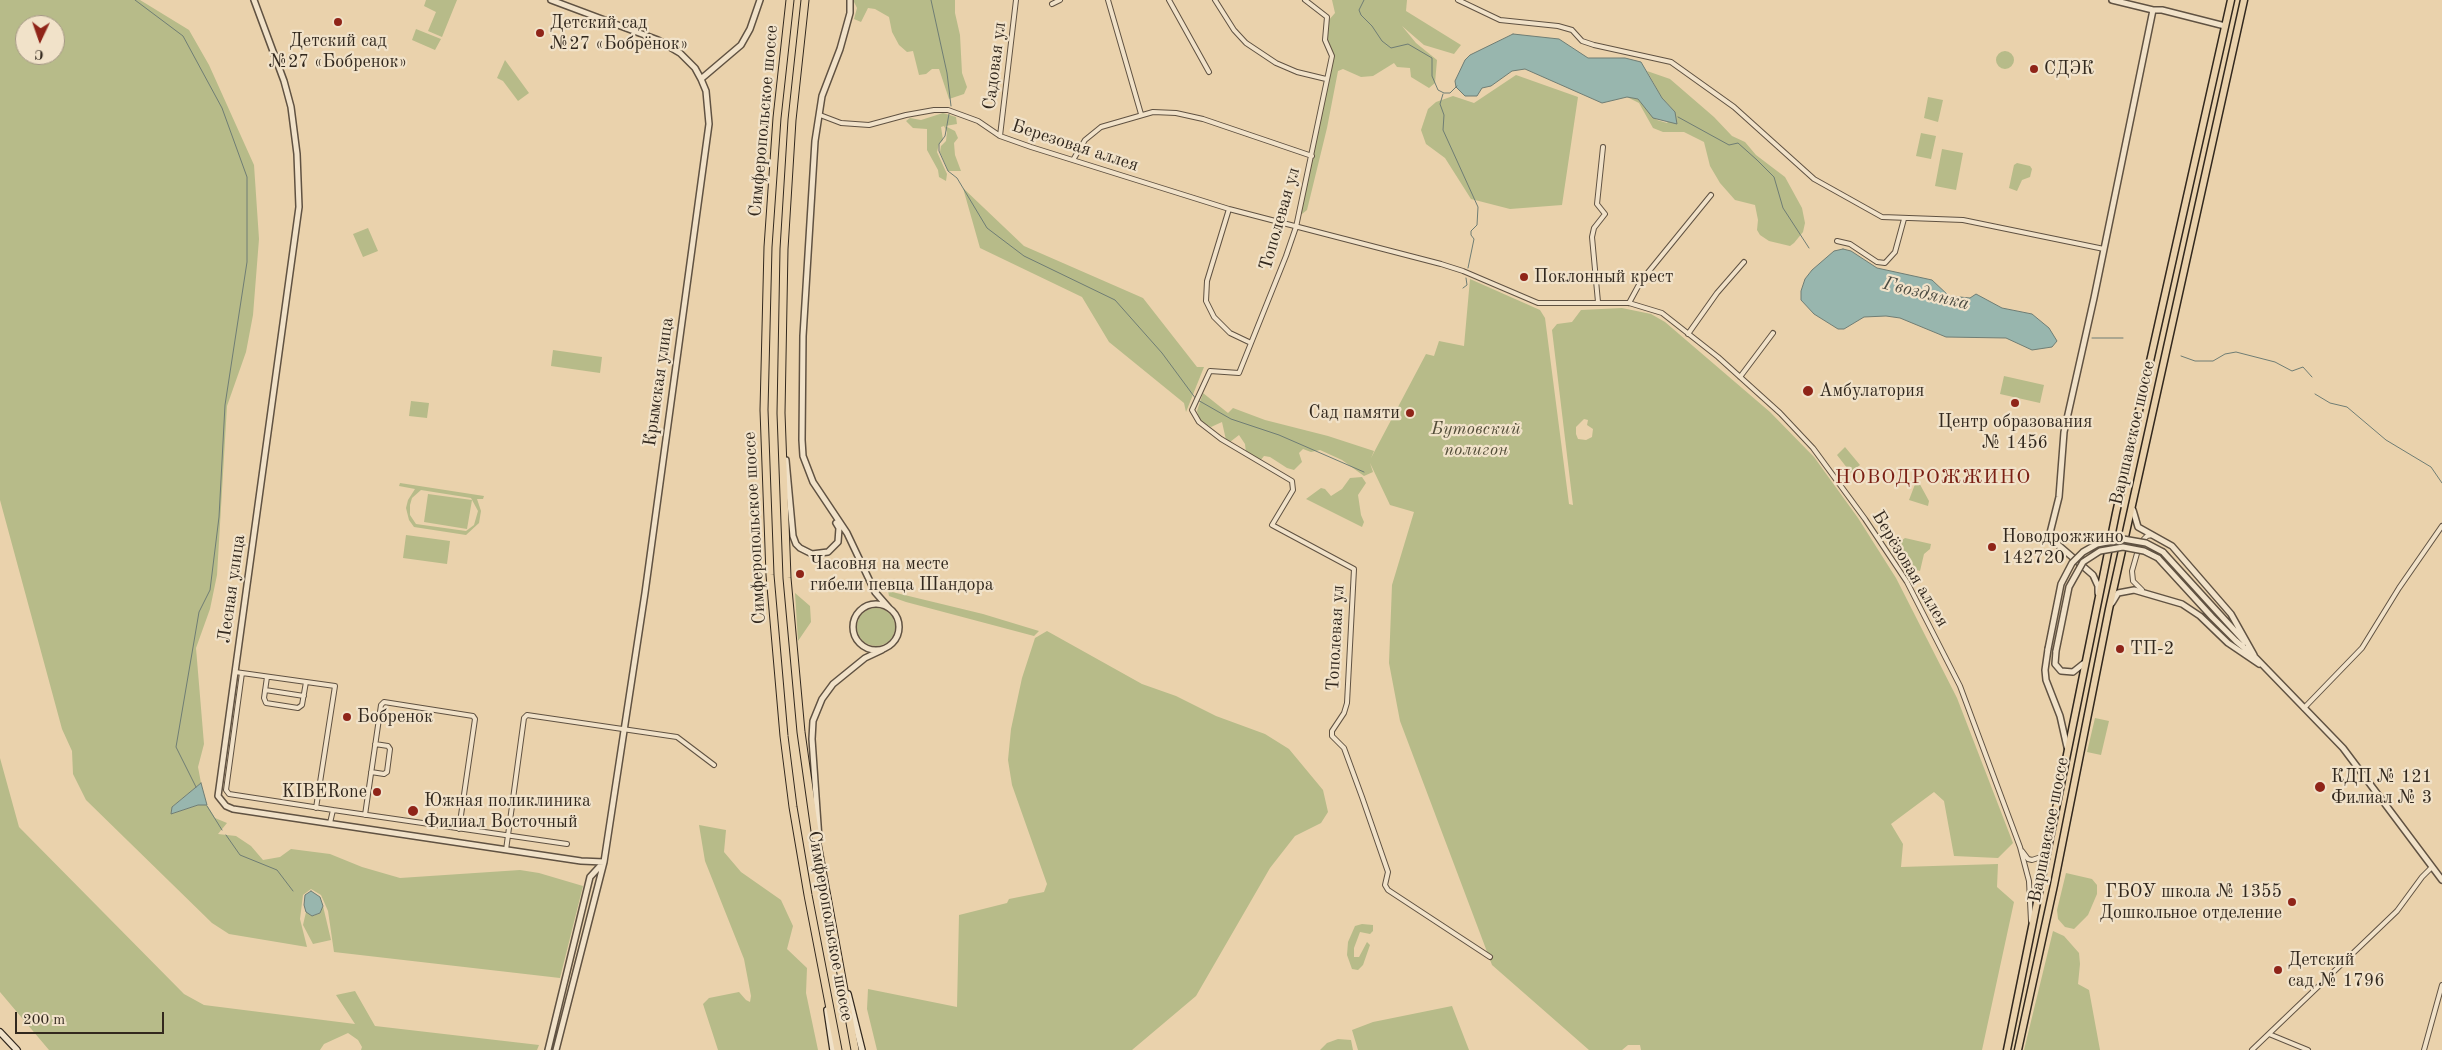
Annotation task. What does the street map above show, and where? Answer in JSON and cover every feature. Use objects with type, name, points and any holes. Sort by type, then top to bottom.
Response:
[{"type":"highway","name":"Симферопольское шоссе","points":[[790,0],[777,118],[768,247],[765,357],[770,575],[784,736],[795,816],[816,941],[838,1050]]},
{"type":"highway","name":"Симферопольское шоссе","points":[[805,0],[792,120],[784,249],[781,428],[792,640],[801,732],[822,877],[855,1050]]},
{"type":"main road","name":"Варшавское шоссе","points":[[2007,1050],[2083,664],[2231,0]]},
{"type":"main road","name":"Варшавское шоссе","points":[[2018,1050],[2109,609],[2244,0]]},
{"type":"main road","points":[[816,941],[833,1050]]},
{"type":"main road","points":[[834,941],[862,1050]]},
{"type":"main road","points":[[0,1032],[17,1050]]},
{"type":"street","name":"Лесная улица","points":[[254,0],[282,74],[291,107],[298,154],[299,206],[218,796],[226,806],[233,809],[506,850],[604,862]]},
{"type":"street","name":"Крымская улица","points":[[551,0],[670,46],[688,60],[701,79],[708,106],[707,142],[625,728],[604,862],[556,1050]]},
{"type":"street","points":[[701,79],[741,45],[750,29],[760,0]]},
{"type":"street","points":[[822,877],[812,740],[813,721],[822,699],[833,684],[846,671],[893,643],[899,631],[897,618],[875,592],[846,533],[807,469],[802,440],[806,259],[815,141],[822,96],[840,49],[850,14],[850,0]]},
{"type":"street","name":"Садовая ул","points":[[1000,136],[1016,0]]},
{"type":"street","points":[[1052,4],[1060,0]]},
{"type":"street","points":[[1108,0],[1142,114]]},
{"type":"street","points":[[1169,0],[1209,72]]},
{"type":"street","points":[[1215,0],[1234,30],[1246,43],[1276,63],[1297,72],[1326,79]]},
{"type":"street","name":"Тополевая ул","points":[[1305,0],[1328,17],[1325,40],[1332,56],[1296,227],[1239,373],[1210,371],[1192,410],[1199,422],[1221,439],[1292,481],[1293,490],[1272,525],[1354,569],[1346,703],[1344,713],[1332,731],[1332,736],[1344,748],[1362,797],[1388,872],[1385,885],[1388,890],[1490,957]]},
{"type":"street","points":[[1458,0],[1500,20],[1558,26],[1572,30],[1582,41],[1594,45],[1671,62],[1734,107],[1814,180],[1882,217],[1904,219],[1934,217],[1963,220],[2104,249]]},
{"type":"street","points":[[2112,0],[2225,26]]},
{"type":"street","points":[[2098,597],[2098,586],[2093,575],[2049,537],[2059,497],[2064,432],[2085,340],[2153,10]]},
{"type":"street","name":"Березовая аллея","points":[[820,115],[841,123],[869,125],[906,115],[934,110],[948,110],[978,121],[1000,136],[1073,160],[1229,209],[1440,264],[1542,303]]},
{"type":"street","points":[[1073,160],[1086,140],[1101,128],[1152,112],[1176,113],[1202,119],[1312,156]]},
{"type":"street","points":[[1598,302],[1592,237],[1594,228],[1605,214],[1597,204],[1603,147]]},
{"type":"street","points":[[1630,303],[1641,281],[1711,195]]},
{"type":"street","points":[[1229,209],[1207,281],[1206,301],[1214,317],[1230,333],[1251,343]]},
{"type":"street","points":[[1837,241],[1850,244],[1877,262],[1885,264],[1895,252],[1904,219]]},
{"type":"street","points":[[1688,334],[1717,293],[1744,262]]},
{"type":"street","name":"Берёзовая аллея","points":[[1542,303],[1630,303],[1662,313],[1780,413],[1813,448],[1865,519],[1906,582],[1960,686],[2020,847],[2027,871],[2031,926]]},
{"type":"street","points":[[1740,378],[1773,333]]},
{"type":"street","points":[[781,428],[789,483],[793,536],[800,548],[806,552],[820,554],[828,552],[835,546],[838,542],[839,528],[831,511]]},
{"type":"street","points":[[2132,503],[2135,522],[2138,527],[2172,546],[2232,614],[2253,653]]},
{"type":"street","points":[[2304,708],[2362,648],[2442,526]]},
{"type":"street","points":[[2157,536],[2147,536],[2136,550],[2132,577],[2136,585],[2142,590],[2191,609],[2228,644],[2264,666]]},
{"type":"street","points":[[2067,748],[2060,716],[2044,670],[2061,584],[2067,570],[2078,557],[2098,544],[2123,539],[2146,543],[2163,552],[2264,666],[2350,756],[2442,880]]},
{"type":"street","points":[[2083,664],[2073,672],[2061,671],[2055,664],[2069,587],[2083,562],[2100,551],[2123,547],[2144,551],[2158,558],[2236,641],[2253,653]]},
{"type":"street","points":[[2109,609],[2118,593],[2127,590],[2142,590]]},
{"type":"street","points":[[882,650],[869,650],[858,643],[853,631],[853,625],[857,614],[868,606],[875,604],[889,608]]},
{"type":"street","points":[[234,672],[335,686],[316,808]]},
{"type":"street","points":[[242,673],[226,790],[229,794],[567,844]]},
{"type":"street","points":[[267,677],[266,703],[298,708],[302,705],[306,682]]},
{"type":"street","points":[[265,690],[304,696]]},
{"type":"street","points":[[365,815],[381,704],[384,702],[473,716],[475,719],[459,829]]},
{"type":"street","points":[[506,850],[525,716],[528,714],[677,737],[714,765]]},
{"type":"street","points":[[371,772],[384,774],[387,772],[390,749],[388,746],[375,744]]},
{"type":"street","points":[[330,823],[333,810]]},
{"type":"street","points":[[2020,847],[2028,859],[2032,860],[2041,857],[2046,850]]},
{"type":"street","points":[[548,1050],[590,877],[604,862]]},
{"type":"street","points":[[2252,1050],[2397,911],[2422,877],[2432,867]]},
{"type":"street","points":[[2424,1050],[2442,986]]},
{"type":"street","points":[[2269,1034],[2308,1050]]},
{"type":"green space","points":[[0,0],[140,0],[189,30],[209,65],[254,165],[259,239],[253,315],[246,352],[227,406],[217,575],[210,609],[196,648],[204,744],[198,767],[201,783],[172,807],[171,814],[198,805],[207,805],[215,818],[227,823],[218,834],[236,836],[251,846],[263,860],[280,857],[291,849],[330,854],[362,867],[400,878],[520,870],[539,873],[583,886],[560,978],[334,952],[328,911],[321,895],[311,889],[303,895],[300,919],[307,947],[229,934],[212,923],[86,800],[73,774],[72,751],[62,729],[0,500]]},
{"type":"green space","points":[[426,0],[457,0],[442,37],[428,31],[436,12],[424,6]]},
{"type":"green space","points":[[853,0],[955,0],[955,13],[960,35],[962,73],[967,87],[964,94],[949,99],[939,69],[932,69],[926,74],[919,75],[913,51],[907,52],[899,45],[892,32],[889,17],[875,9],[868,8],[861,22],[854,19],[857,8]]},
{"type":"green space","points":[[1332,0],[1407,0],[1406,11],[1461,45],[1454,54],[1424,45],[1402,26],[1416,43],[1437,60],[1435,83],[1429,88],[1411,77],[1410,68],[1397,67],[1394,63],[1373,76],[1361,77],[1343,69],[1338,71],[1327,128],[1307,210],[1302,214],[1299,210],[1332,56],[1325,40],[1328,21],[1335,13]]},
{"type":"green space","points":[[416,29],[441,39],[435,50],[412,40]]},
{"type":"green space","points":[[2001,51],[2009,51],[2014,56],[2012,67],[2001,69],[1996,64],[1996,56]]},
{"type":"green space","points":[[505,60],[529,93],[518,101],[503,81],[497,78]]},
{"type":"green space","points":[[1647,71],[1670,79],[1714,117],[1732,136],[1745,142],[1756,155],[1785,177],[1802,208],[1805,223],[1803,232],[1794,243],[1790,246],[1769,241],[1760,235],[1757,230],[1758,220],[1755,205],[1735,200],[1720,183],[1710,166],[1704,142],[1684,132],[1663,132],[1653,128],[1639,103],[1627,97],[1638,99],[1657,120],[1667,123],[1675,112],[1662,98]]},
{"type":"green space","points":[[1516,75],[1578,97],[1562,205],[1510,209],[1471,199],[1445,158],[1426,144],[1421,130],[1428,109],[1436,102],[1453,96],[1474,103]]},
{"type":"green space","points":[[1928,97],[1943,100],[1938,122],[1924,118]]},
{"type":"green space","points":[[943,113],[956,117],[957,124],[945,126],[955,131],[958,138],[954,143],[955,155],[961,171],[948,171],[940,152],[941,146],[946,141],[947,132],[944,126],[941,127],[943,140],[939,144],[937,152],[947,174],[946,181],[939,177],[938,170],[927,150],[927,129],[913,128],[906,121],[910,118],[921,120]]},
{"type":"green space","points":[[1921,133],[1936,136],[1931,159],[1916,156]]},
{"type":"green space","points":[[1942,149],[1963,153],[1956,190],[1935,186]]},
{"type":"green space","points":[[2017,163],[2030,166],[2032,169],[2030,177],[2022,180],[2017,191],[2009,188],[2014,165]]},
{"type":"green space","points":[[963,188],[1024,246],[1143,298],[1197,367],[1204,367],[1186,412],[1184,403],[1109,342],[1082,297],[980,248]]},
{"type":"green space","points":[[368,228],[378,251],[363,257],[353,234]]},
{"type":"green space","name":"Бутовский полигон","points":[[1470,279],[1540,310],[1545,318],[1569,504],[1573,505],[1552,330],[1557,324],[1572,322],[1581,310],[1622,308],[1651,314],[1665,322],[1770,412],[1814,457],[1858,518],[1896,578],[1957,698],[2013,843],[1998,858],[1954,856],[1944,801],[1934,792],[1891,824],[1903,844],[1901,867],[1998,864],[1997,887],[2014,902],[1982,1050],[1641,1050],[1640,1045],[1628,1045],[1622,1050],[1589,1050],[1492,965],[1400,721],[1389,663],[1392,585],[1414,512],[1390,505],[1370,463],[1373,472],[1364,476],[1342,460],[1320,450],[1311,452],[1303,449],[1299,453],[1302,462],[1294,470],[1287,468],[1270,457],[1264,456],[1260,461],[1246,453],[1245,444],[1239,435],[1230,442],[1226,440],[1222,422],[1211,427],[1200,421],[1197,411],[1203,393],[1228,413],[1233,408],[1265,420],[1328,436],[1374,451],[1371,458],[1426,354],[1434,356],[1439,341],[1464,346]],"holes":[[[1584,419],[1588,420],[1587,425],[1593,429],[1592,437],[1586,440],[1578,439],[1576,427]]]},
{"type":"green space","points":[[553,350],[602,357],[600,373],[551,366]]},
{"type":"green space","points":[[2004,376],[2044,385],[2040,403],[2000,394]]},
{"type":"green space","points":[[411,401],[429,403],[427,418],[409,416]]},
{"type":"green space","points":[[1845,447],[1860,465],[1851,473],[1837,455]]},
{"type":"green space","points":[[1362,477],[1366,483],[1358,495],[1364,522],[1362,527],[1306,499],[1321,488],[1325,489],[1331,496],[1342,489],[1350,478]]},
{"type":"green space","points":[[1917,479],[1929,501],[1928,506],[1909,500]]},
{"type":"green space","points":[[400,483],[484,496],[483,499],[477,499],[481,511],[479,523],[466,535],[414,527],[409,520],[406,508],[408,500],[415,489],[399,486]],"holes":[[[421,490],[471,498],[478,511],[474,525],[466,531],[416,524],[410,515],[412,498]]]},
{"type":"green space","points":[[428,494],[472,500],[467,529],[424,522]]},
{"type":"green space","points":[[406,535],[450,541],[447,564],[403,558]]},
{"type":"green space","points":[[1905,538],[1931,544],[1930,549],[1924,554],[1920,571],[1916,570],[1898,543]]},
{"type":"green space","points":[[888,591],[983,614],[1039,631],[1034,636],[906,602],[889,596]]},
{"type":"green space","points":[[795,593],[810,606],[811,622],[798,641]]},
{"type":"green space","points":[[876,608],[889,614],[895,627],[889,640],[876,646],[863,640],[857,627],[863,614]]},
{"type":"green space","points":[[1047,631],[1142,684],[1176,696],[1216,716],[1265,734],[1289,749],[1323,790],[1328,812],[1321,823],[1295,836],[1270,868],[1196,996],[1132,1050],[877,1050],[867,1009],[868,989],[957,1007],[959,915],[1007,903],[1009,899],[1044,892],[1047,884],[1012,785],[1008,760],[1011,729],[1022,678],[1035,638]]},
{"type":"green space","points":[[2095,718],[2109,721],[2101,755],[2087,752]]},
{"type":"green space","points":[[0,758],[19,827],[184,994],[204,1005],[355,1024],[336,995],[355,991],[375,1026],[539,1045],[537,1050],[361,1050],[362,1047],[358,1040],[348,1033],[324,1044],[320,1050],[49,1050],[0,992]]},
{"type":"green space","points":[[699,825],[726,830],[724,852],[741,872],[781,900],[793,926],[787,949],[807,968],[806,993],[818,1050],[718,1050],[703,1004],[709,998],[739,992],[750,1002],[751,996],[744,959],[705,861]]},
{"type":"green space","points":[[2066,873],[2092,879],[2097,885],[2097,894],[2088,915],[2074,929],[2065,927],[2058,919],[2057,910]]},
{"type":"green space","points":[[323,906],[331,940],[313,944],[303,925],[306,912],[313,916],[320,913]]},
{"type":"green space","points":[[1362,924],[1373,925],[1373,931],[1370,934],[1360,932],[1354,948],[1354,957],[1359,957],[1367,942],[1370,945],[1363,965],[1358,970],[1352,969],[1347,955],[1348,942],[1355,926]]},
{"type":"green space","points":[[2053,931],[2064,936],[2079,953],[2078,984],[2089,990],[2100,1050],[2024,1050]]},
{"type":"green space","points":[[1452,1006],[1469,1050],[1358,1050],[1352,1030],[1373,1022]]},
{"type":"green space","points":[[1338,1039],[1351,1040],[1353,1050],[1320,1050],[1327,1043]]},
{"type":"water","points":[[1513,34],[1559,39],[1588,58],[1625,58],[1641,62],[1662,98],[1675,112],[1677,124],[1653,118],[1638,99],[1627,97],[1602,103],[1525,69],[1512,71],[1491,86],[1482,88],[1477,96],[1465,96],[1456,87],[1455,81],[1465,60],[1470,55]]},
{"type":"water","points":[[1843,249],[1851,251],[1877,268],[1932,280],[1949,296],[1970,298],[1976,294],[2002,308],[2032,314],[2049,328],[2057,341],[2052,347],[2032,350],[2006,338],[1946,337],[1900,318],[1886,316],[1864,317],[1844,329],[1838,329],[1814,314],[1801,300],[1801,291],[1805,279],[1812,270],[1834,251]]},
{"type":"water","points":[[201,783],[207,805],[198,805],[171,814],[172,807]]},
{"type":"water","points":[[311,891],[320,897],[323,906],[320,913],[312,916],[306,912],[304,905],[305,895]]},
{"type":"waterway","points":[[135,0],[183,36],[222,108],[247,177],[247,262],[225,405],[219,517],[210,590],[199,612],[176,747],[196,787]]},
{"type":"waterway","points":[[931,0],[947,73],[951,106]]},
{"type":"waterway","name":"Гвоздянка","points":[[1364,0],[1359,10],[1361,15],[1372,26],[1382,41],[1391,48],[1408,44],[1432,58],[1432,76],[1438,90],[1450,93],[1457,86]]},
{"type":"waterway","points":[[1443,94],[1440,104],[1444,115],[1443,130],[1478,207],[1477,225],[1471,231],[1474,239],[1468,268]]},
{"type":"waterway","points":[[949,114],[945,136],[939,144],[939,151],[948,171],[957,178],[987,228],[1024,256],[1115,300],[1162,353],[1196,399],[1231,419],[1279,435],[1364,472]]},
{"type":"waterway","name":"Гвоздянка","points":[[1678,117],[1729,145],[1738,143],[1757,160],[1774,177],[1783,208],[1809,248]]},
{"type":"waterway","points":[[1463,288],[1467,285],[1466,278]]},
{"type":"waterway","name":"Гвоздянка","points":[[2092,338],[2123,338]]},
{"type":"waterway","name":"Гвоздянка","points":[[2181,356],[2195,361],[2213,361],[2225,354],[2236,352],[2275,362],[2292,371],[2303,367],[2312,377]]},
{"type":"waterway","name":"Гвоздянка","points":[[2315,394],[2330,403],[2347,407],[2386,440],[2431,467],[2442,483]]},
{"type":"waterway","points":[[207,806],[222,830]]},
{"type":"waterway","points":[[226,835],[240,855],[277,870],[293,891]]},
{"type":"place","name":"Детский сад №27 «Бобренок»","points":[[338,22]]},
{"type":"place","name":"Детский сад №27 «Бобрёнок»","points":[[540,33]]},
{"type":"place","name":"СДЭК","points":[[2034,69]]},
{"type":"place","name":"Поклонный крест","points":[[1524,277]]},
{"type":"place","name":"Амбулатория","points":[[1808,391]]},
{"type":"place","name":"Центр образования № 1456","points":[[2015,403]]},
{"type":"place","name":"Сад памяти","points":[[1410,413]]},
{"type":"place","name":"Новодрожжино 142720","points":[[1992,547]]},
{"type":"place","name":"Часовня на месте гибели певца Шандора","points":[[800,574]]},
{"type":"place","name":"ТП-2","points":[[2120,649]]},
{"type":"place","name":"Бобренок","points":[[347,717]]},
{"type":"place","name":"КДП № 121 Филиал № 3","points":[[2320,787]]},
{"type":"place","name":"KIBERone","points":[[377,792]]},
{"type":"place","name":"Южная поликлиника Филиал Восточный","points":[[413,811]]},
{"type":"place","name":"ГБОУ школа № 1355 Дошкольное отделение","points":[[2292,902]]},
{"type":"place","name":"Детский сад № 1796","points":[[2278,970]]},
{"type":"district","name":"НОВОДРОЖЖИНО","points":[[1933,478]]}]
